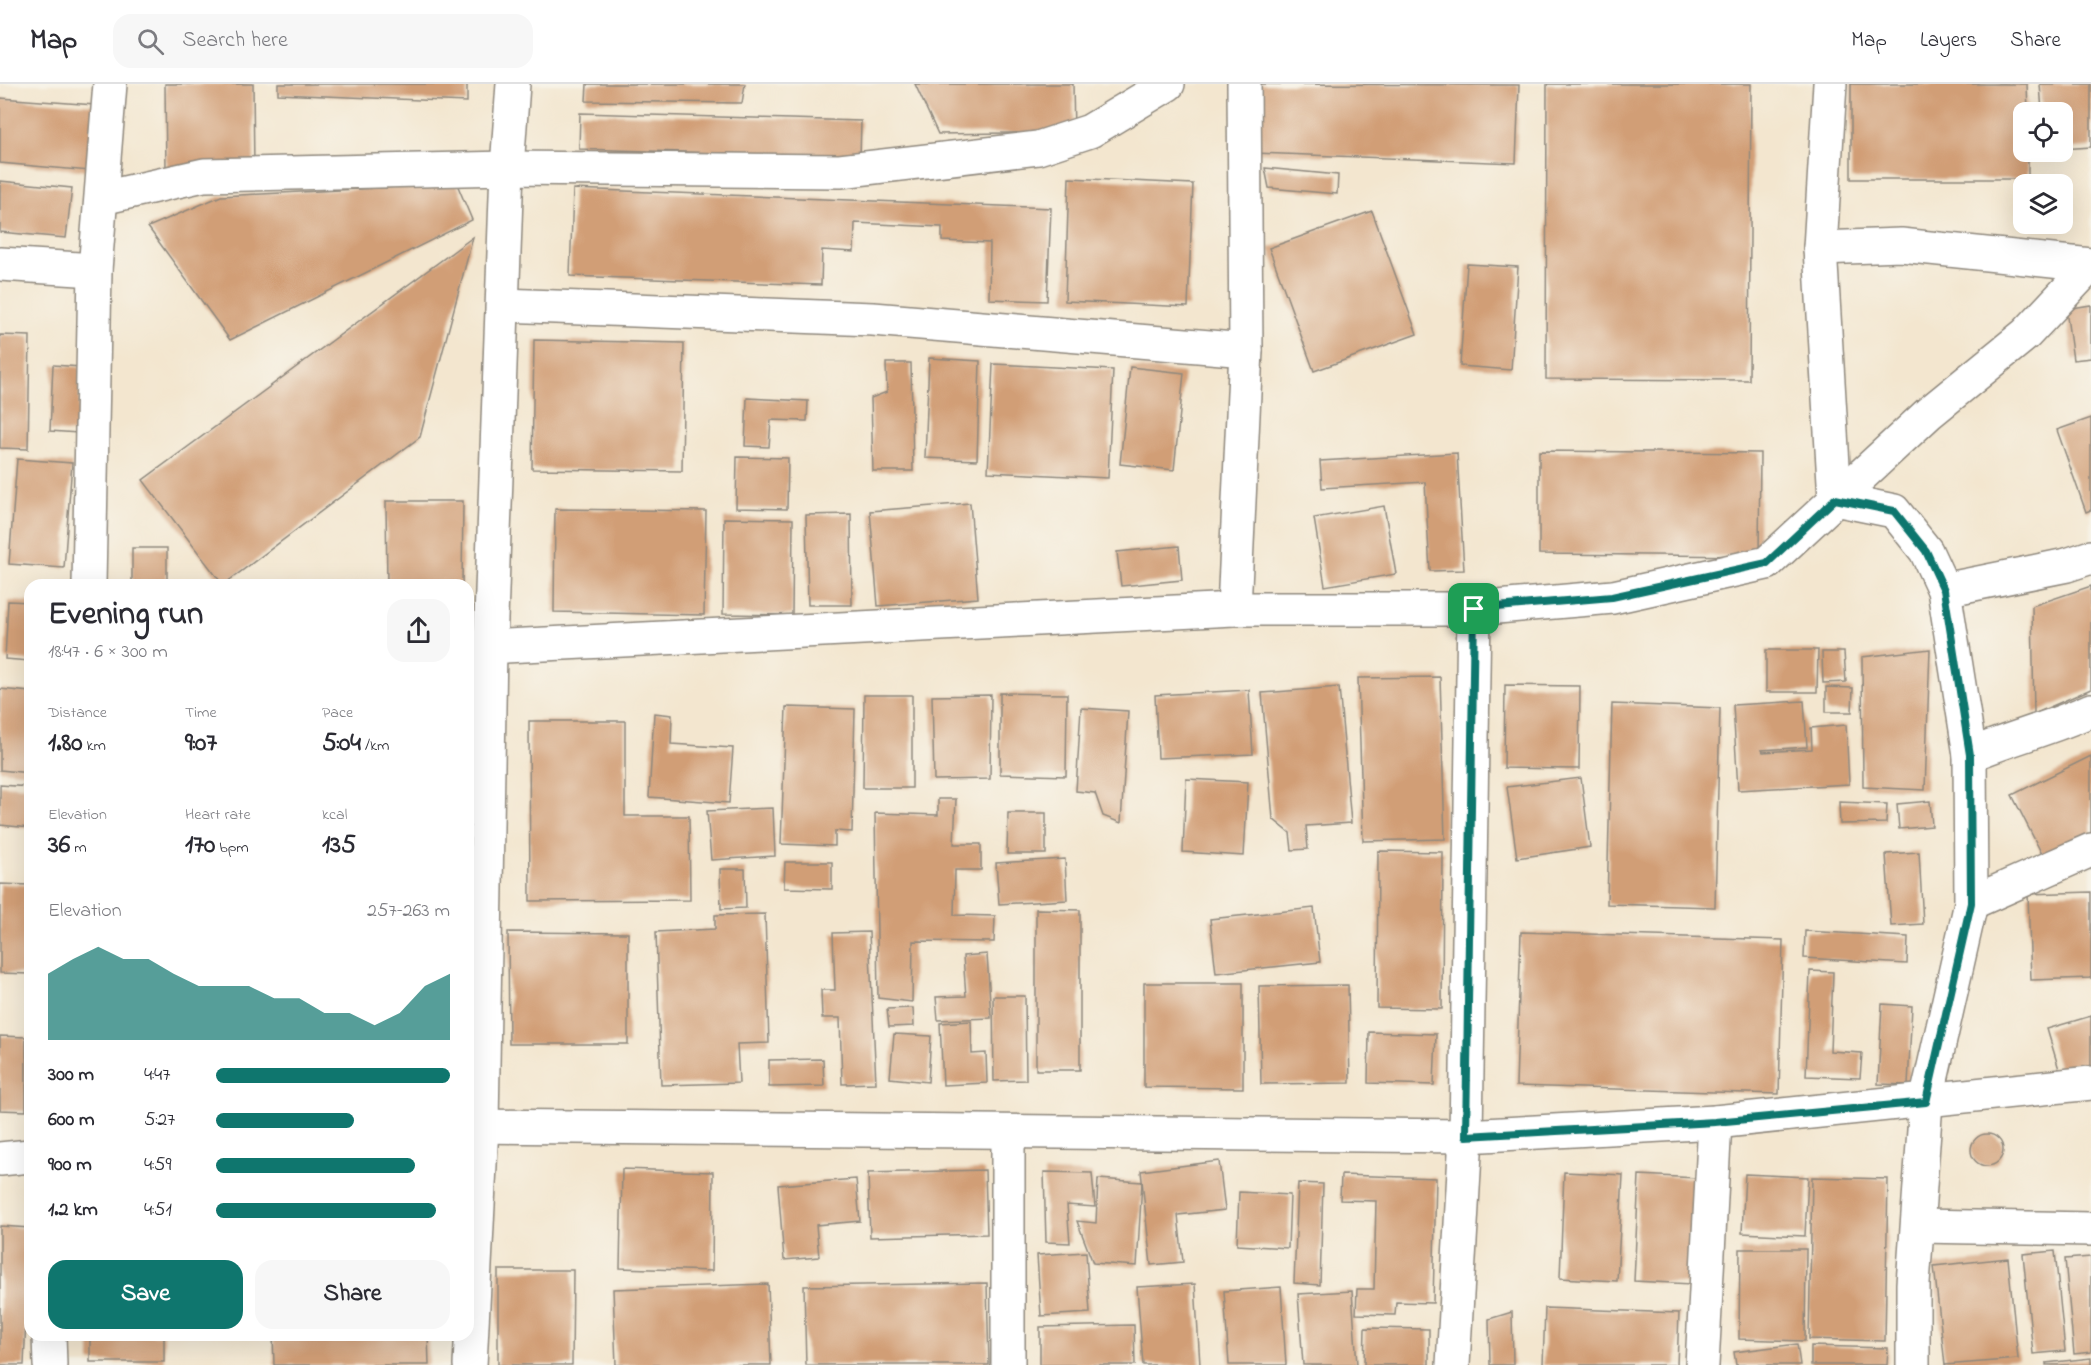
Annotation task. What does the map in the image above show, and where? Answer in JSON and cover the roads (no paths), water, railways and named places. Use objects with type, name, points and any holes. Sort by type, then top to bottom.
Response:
[{"type":"street","points":[[89,579],[95,270],[110,84]]},
{"type":"street","points":[[474,1174],[479,647],[503,305],[507,168],[513,84]]},
{"type":"street","points":[[102,198],[204,175],[507,168],[840,171],[1038,148],[1090,131],[1168,84]]},
{"type":"street","points":[[1234,609],[1246,350],[1244,84]]},
{"type":"street","points":[[1830,84],[1820,248],[1835,499]]},
{"type":"street","points":[[1820,248],[1901,245],[2090,266]]},
{"type":"street","points":[[0,264],[95,270]]},
{"type":"street","points":[[479,647],[1234,609],[1474,609],[1612,597],[1767,563],[1929,413],[2026,334],[2090,266]]},
{"type":"street","points":[[503,305],[873,319],[1246,350]]},
{"type":"street","points":[[1835,499],[1894,511],[1926,551],[1944,590],[1970,755],[1971,903],[1926,1102],[1919,1226],[1913,1284],[1913,1365]]},
{"type":"street","points":[[1944,590],[2067,565],[2091,557]]},
{"type":"street","points":[[1453,1365],[1466,1136],[1474,609]]},
{"type":"street","points":[[1970,755],[2008,739],[2062,723],[2091,710]]},
{"type":"street","points":[[1971,903],[2091,850]]},
{"type":"street","points":[[475,1126],[1466,1136],[1715,1122],[1926,1102],[2091,1083]]},
{"type":"street","points":[[1702,1365],[1715,1122]]},
{"type":"street","points":[[1008,1132],[1008,1365]]},
{"type":"street","points":[[0,1159],[24,1157]]},
{"type":"street","points":[[1919,1226],[2091,1229]]},
{"type":"street","points":[[49,1341],[50,1365]]},
{"type":"street","points":[[470,1365],[471,1341]]}]
